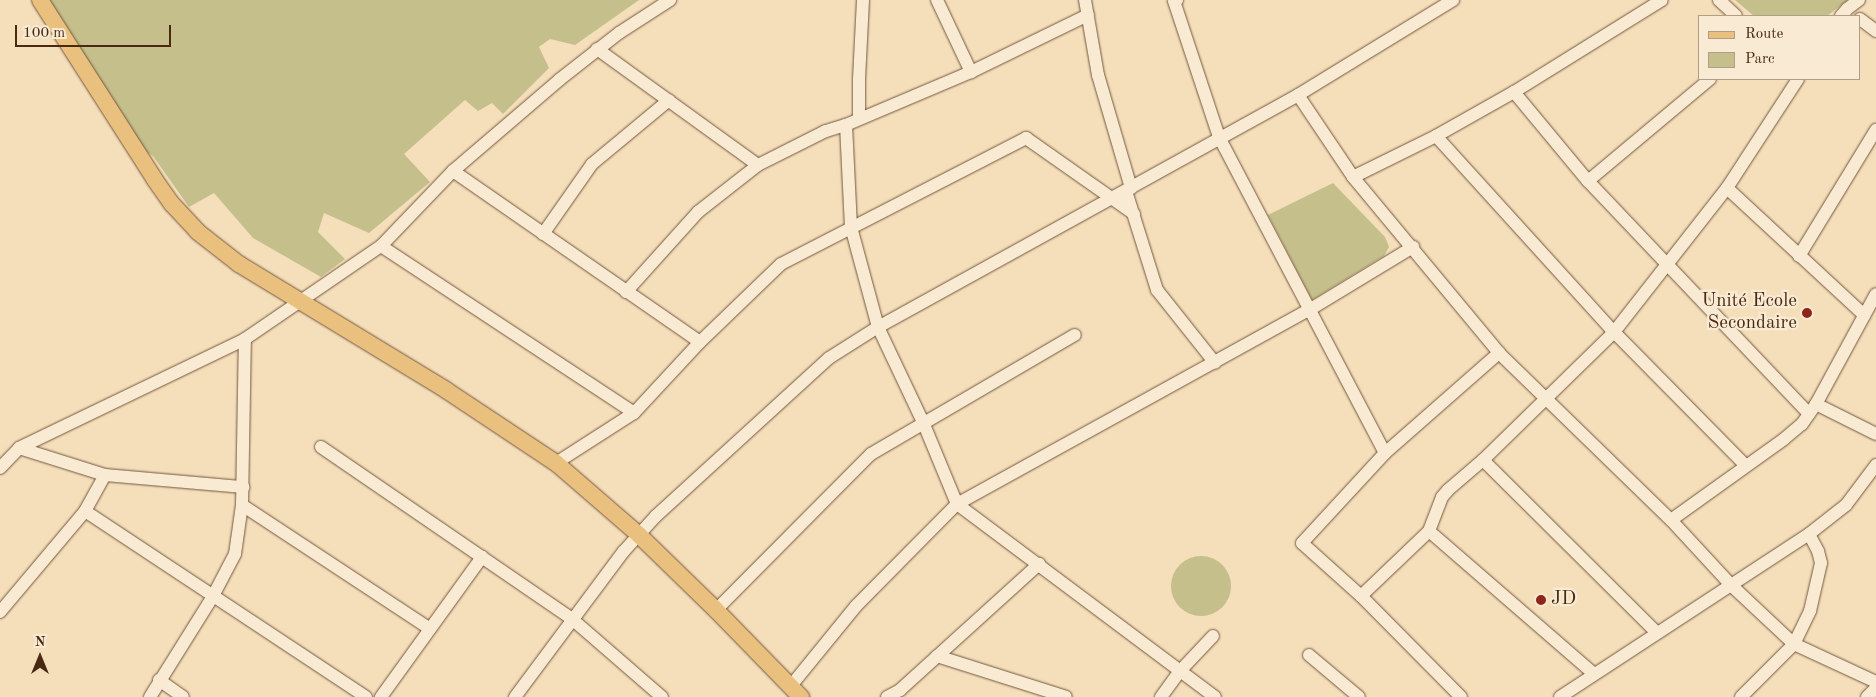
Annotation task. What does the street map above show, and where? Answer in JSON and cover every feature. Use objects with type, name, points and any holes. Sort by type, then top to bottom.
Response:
[{"type":"main road","points":[[40,0],[172,204],[218,250],[446,390],[556,463],[639,535],[716,610],[795,692]]},
{"type":"street","points":[[0,468],[19,448],[245,339],[381,246],[453,172],[597,49],[670,0]]},
{"type":"street","points":[[859,118],[863,0]]},
{"type":"street","points":[[937,0],[971,72]]},
{"type":"street","points":[[1085,0],[1098,75],[1134,214],[1157,290],[1215,362]]},
{"type":"street","points":[[1177,0],[1174,1],[1219,137],[1385,453]]},
{"type":"street","points":[[516,697],[572,619],[656,516],[829,358],[878,327],[1112,199],[1298,94],[1453,0]]},
{"type":"street","points":[[1353,177],[1436,136],[1514,92],[1662,0]]},
{"type":"street","points":[[1718,0],[1735,15]]},
{"type":"street","points":[[1851,15],[1858,0]]},
{"type":"street","points":[[626,292],[698,212],[758,165],[826,131],[846,125],[971,72],[1088,15]]},
{"type":"street","points":[[1861,21],[1876,31]]},
{"type":"street","points":[[597,49],[758,165]]},
{"type":"street","points":[[1588,182],[1709,80]]},
{"type":"street","points":[[1361,596],[1429,531],[1442,497],[1448,490],[1483,460],[1614,332],[1727,188],[1797,80]]},
{"type":"street","points":[[1514,92],[1588,182],[1813,409],[1876,434]]},
{"type":"street","points":[[1298,94],[1353,177],[1499,353],[1671,520],[1732,586],[1794,644],[1876,682]]},
{"type":"street","points":[[543,234],[592,164],[669,100]]},
{"type":"street","points":[[846,125],[851,227],[878,327],[923,422],[957,504],[1215,697]]},
{"type":"street","points":[[1799,256],[1876,130]]},
{"type":"street","points":[[1436,136],[1614,332],[1745,465]]},
{"type":"street","points":[[556,463],[634,413],[700,342],[781,264],[1026,138],[1134,214]]},
{"type":"street","points":[[453,172],[700,342]]},
{"type":"street","points":[[1727,188],[1864,315]]},
{"type":"street","points":[[381,246],[634,413]]},
{"type":"street","points":[[795,692],[856,606],[957,504],[1309,310],[1412,247]]},
{"type":"street","points":[[1671,520],[1745,465],[1784,439],[1813,409],[1876,294]]},
{"type":"street","points":[[716,610],[871,454],[1075,335]]},
{"type":"street","points":[[150,697],[213,596],[235,554],[243,487],[245,339]]},
{"type":"street","points":[[1461,697],[1361,596],[1302,543],[1385,453],[1499,353]]},
{"type":"street","points":[[321,447],[572,619],[662,697]]},
{"type":"street","points":[[19,448],[105,475],[243,487]]},
{"type":"street","points":[[1483,460],[1657,633]]},
{"type":"street","points":[[1560,697],[1809,534],[1846,505],[1876,465]]},
{"type":"street","points":[[0,612],[85,511],[105,475]]},
{"type":"street","points":[[242,505],[430,629]]},
{"type":"street","points":[[85,511],[366,697]]},
{"type":"street","points":[[1429,531],[1594,674]]},
{"type":"street","points":[[1741,697],[1794,644],[1810,611],[1821,563],[1818,551],[1809,534]]},
{"type":"street","points":[[381,697],[482,557]]},
{"type":"street","points":[[887,697],[900,690],[1039,564]]},
{"type":"street","points":[[1161,697],[1180,671],[1213,636]]},
{"type":"street","points":[[1309,655],[1359,697]]},
{"type":"street","points":[[937,656],[1066,697]]},
{"type":"street","points":[[160,680],[183,697]]},
{"type":"street","points":[[1867,697],[1876,688]]},
{"type":"green space","points":[[49,0],[639,0],[575,45],[550,39],[539,47],[549,68],[503,114],[492,103],[478,111],[465,100],[404,154],[430,182],[369,233],[324,213],[318,232],[345,259],[321,277],[253,238],[214,193],[189,207],[153,156],[140,148]]},
{"type":"green space","points":[[1735,0],[1848,0],[1828,15],[1753,15]]},
{"type":"green space","points":[[1333,183],[1385,237],[1389,247],[1384,256],[1312,300],[1268,215]]},
{"type":"green space","points":[[1201,556],[1218,561],[1226,569],[1231,586],[1226,603],[1218,611],[1201,616],[1184,611],[1176,603],[1171,586],[1176,569],[1184,561]]},
{"type":"place","name":"Unité Ecole Secondaire","points":[[1807,313]]},
{"type":"place","name":"JD","points":[[1541,600]]}]
